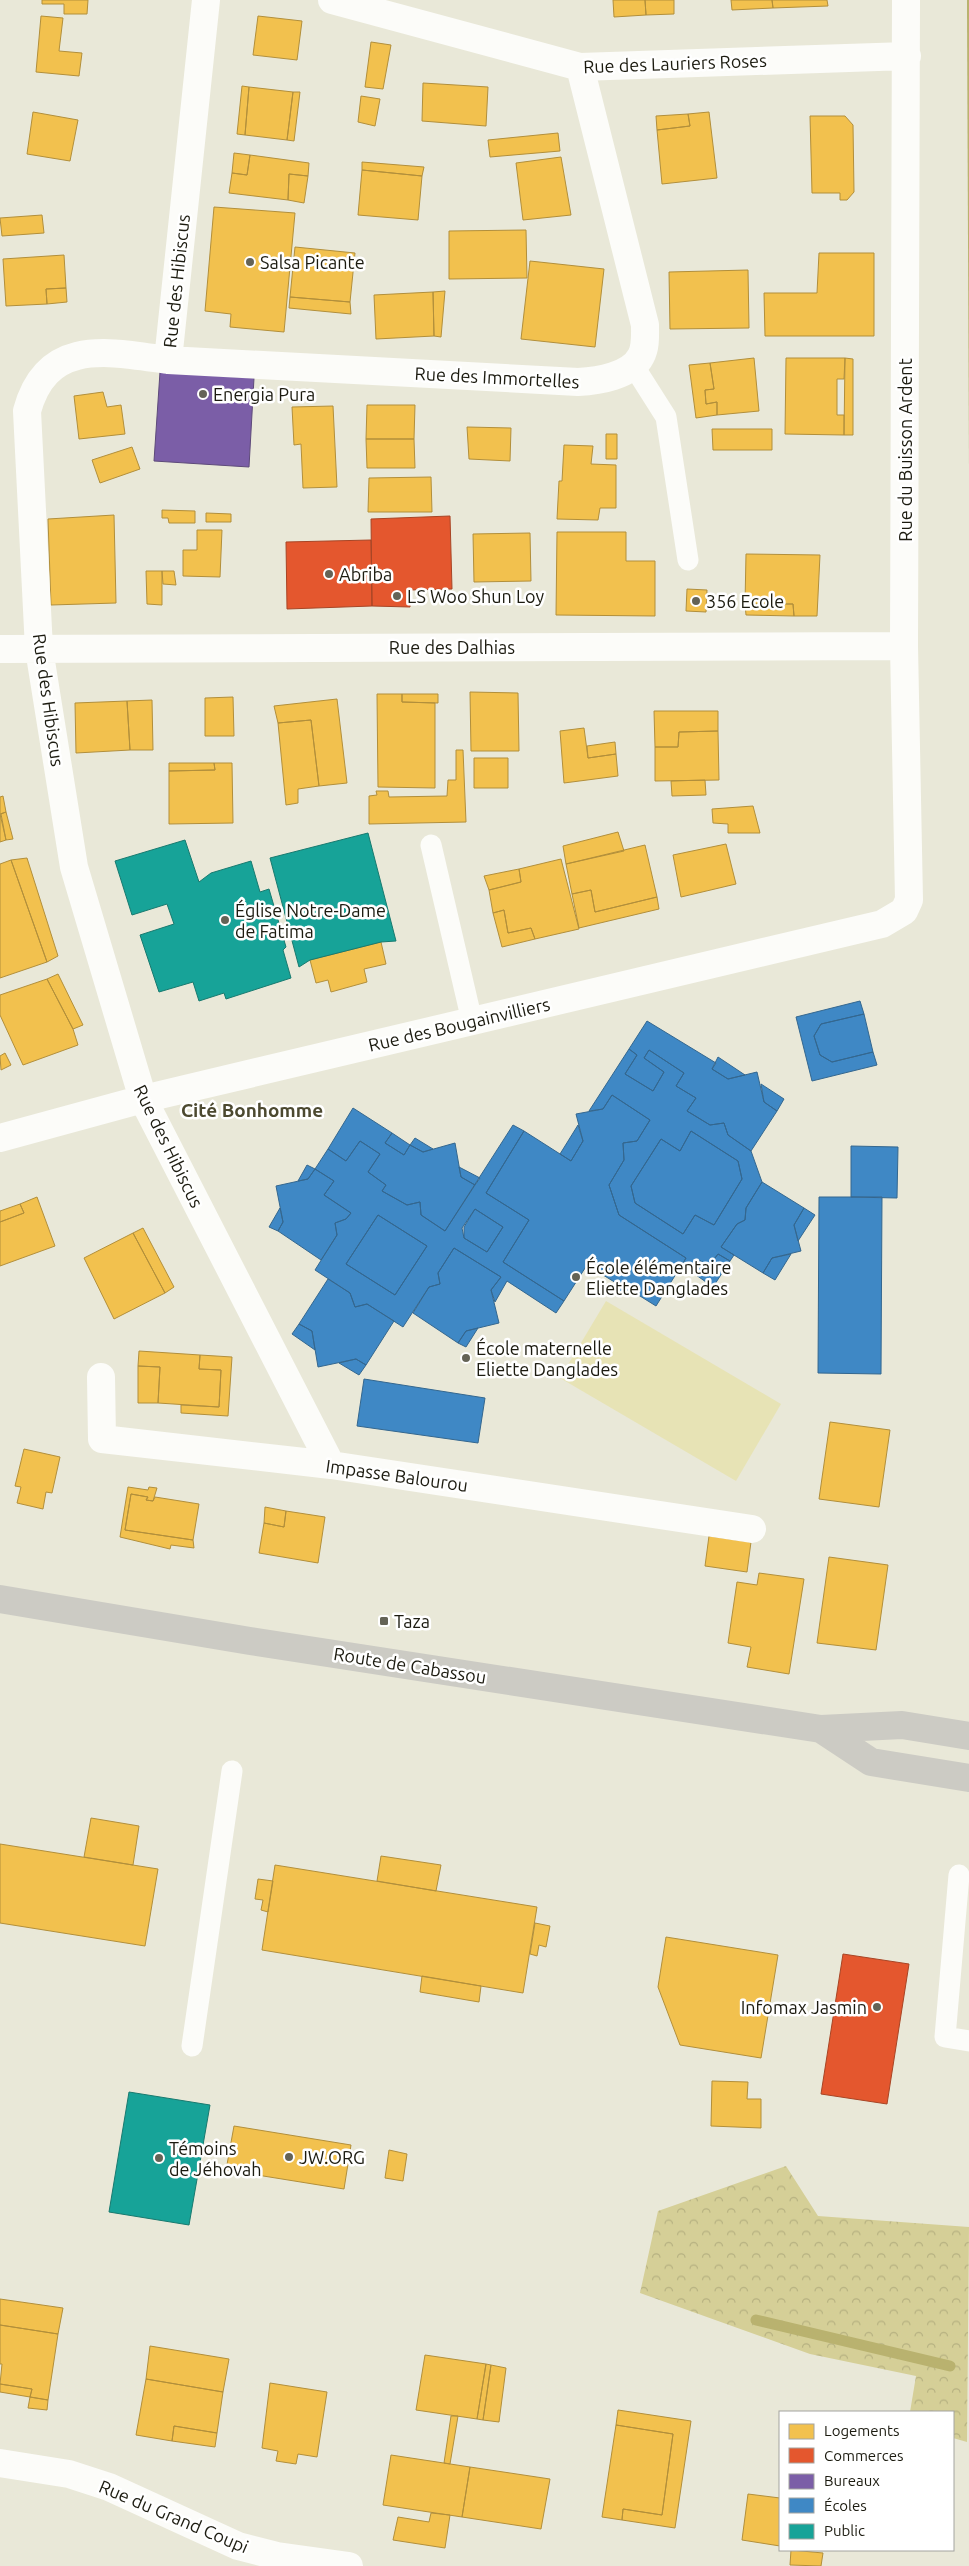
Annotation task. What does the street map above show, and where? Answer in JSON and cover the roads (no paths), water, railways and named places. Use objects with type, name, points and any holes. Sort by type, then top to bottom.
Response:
[{"type":"main road","name":"Route de Cabassou","points":[[0,1599],[250,1641],[821,1729],[902,1726],[969,1736]]},
{"type":"main road","name":"Route de Cabassou","points":[[821,1729],[871,1762],[969,1778]]},
{"type":"street","name":"Rue des Hibiscus","points":[[206,0],[168,360],[105,352],[67,358],[42,376],[32,391],[27,410],[39,649],[74,867],[143,1099],[331,1465]]},
{"type":"street","name":"Rue des Lauriers Roses","points":[[332,0],[580,67],[907,56]]},
{"type":"street","name":"Rue du Buisson Ardent","points":[[906,0],[904,646],[909,900]]},
{"type":"street","points":[[580,67],[642,305],[645,324],[644,349],[641,358],[633,365]]},
{"type":"street","name":"Rue des Immortelles","points":[[168,360],[578,382],[608,378],[621,373],[633,365]]},
{"type":"street","name":"Rue des Dalhias","points":[[0,649],[904,646]]},
{"type":"street","name":"Rue des Bougainvilliers","points":[[0,1138],[143,1099],[882,924],[904,911],[909,900]]},
{"type":"street","name":"Impasse Balourou","points":[[101,1377],[102,1439],[331,1465],[752,1529]]},
{"type":"street","name":"Rue du Grand Coupi","points":[[0,2463],[69,2474],[109,2487],[238,2546],[277,2556],[349,2566]]},
{"type":"lane","points":[[633,365],[666,416],[688,560]]},
{"type":"lane","points":[[431,845],[472,1021]]},
{"type":"lane","points":[[192,2046],[232,1771]]},
{"type":"lane","points":[[959,1874],[945,2037],[969,2041]]},
{"type":"waterway","points":[[756,2320],[950,2366]]},
{"type":"place","name":"Salsa Picante","points":[[250,262]]},
{"type":"place","name":"Energia Pura","points":[[203,394]]},
{"type":"place","name":"Abriba","points":[[329,574]]},
{"type":"place","name":"LS Woo Shun Loy","points":[[397,596]]},
{"type":"place","name":"356 Ecole","points":[[696,601]]},
{"type":"place","name":"Église Notre-Dame de Fatima","points":[[225,920]]},
{"type":"place","name":"École élémentaire Eliette Danglades","points":[[576,1277]]},
{"type":"place","name":"École maternelle Eliette Danglades","points":[[466,1358]]},
{"type":"place","name":"Taza","points":[[384,1621]]},
{"type":"place","name":"Infomax Jasmin","points":[[877,2007]]},
{"type":"place","name":"JW.ORG","points":[[289,2157]]},
{"type":"place","name":"Témoins de Jéhovah","points":[[159,2158]]},
{"type":"district","name":"Cité Bonhomme","points":[[252,1110]]}]
